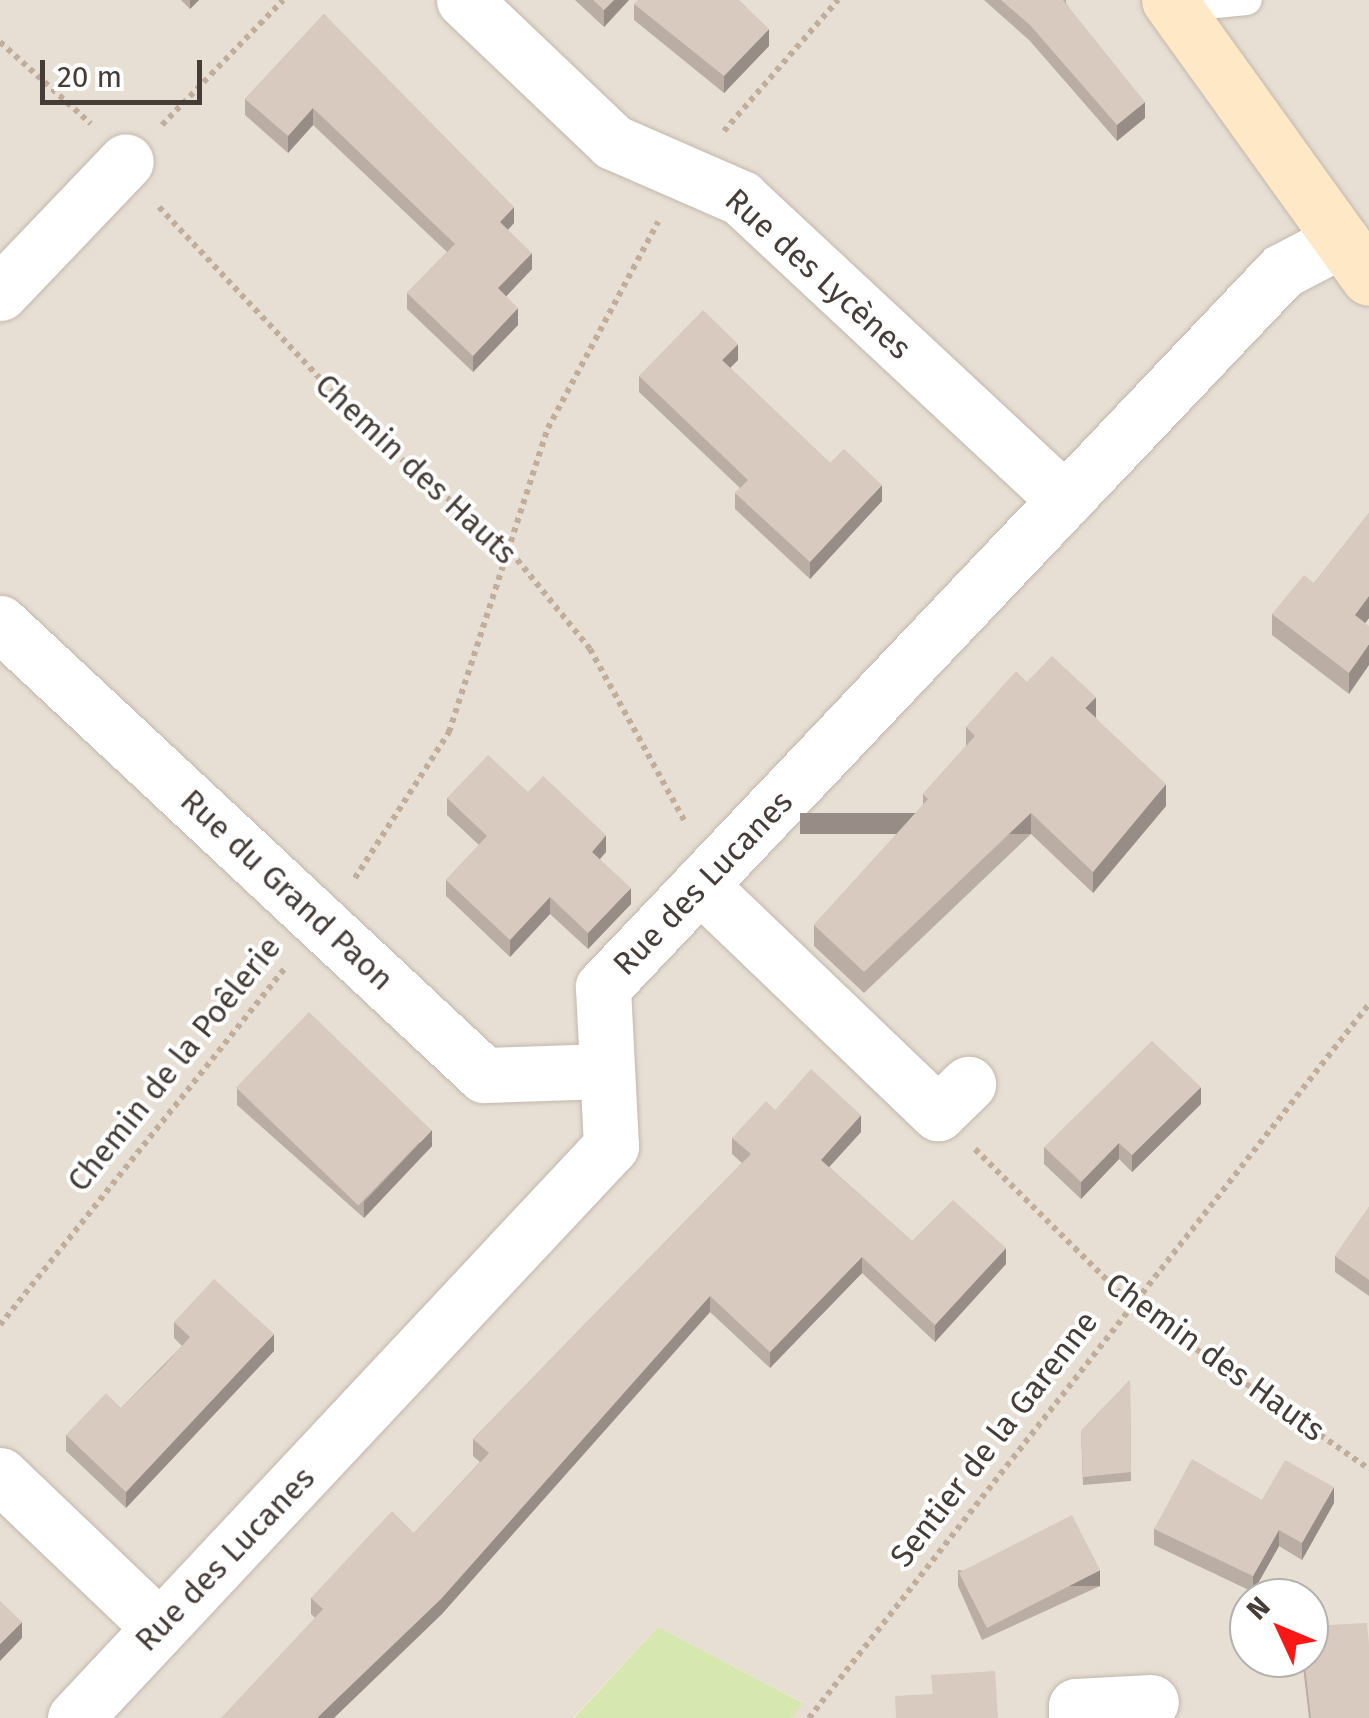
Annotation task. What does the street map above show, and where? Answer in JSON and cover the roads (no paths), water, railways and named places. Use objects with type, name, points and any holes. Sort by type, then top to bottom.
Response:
[{"type":"street","name":"Rue des Lycènes","points":[[464,0],[613,142],[741,198],[1064,500]]},
{"type":"street","points":[[1172,3],[1355,260]]},
{"type":"street","points":[[0,294],[126,162]]},
{"type":"street","name":"Rue des Lucanes","points":[[74,1718],[612,1146],[603,986],[702,887],[1282,271],[1355,260]]},
{"type":"street","name":"Rue du Grand Paon","points":[[0,623],[484,1075],[606,1071]]},
{"type":"street","points":[[702,887],[953,1098]]},
{"type":"street","points":[[0,1475],[159,1627]]},
{"type":"street","points":[[1076,1718],[1076,1706],[1150,1702]]},
{"type":"lane","points":[[1172,3],[1247,0]]}]
